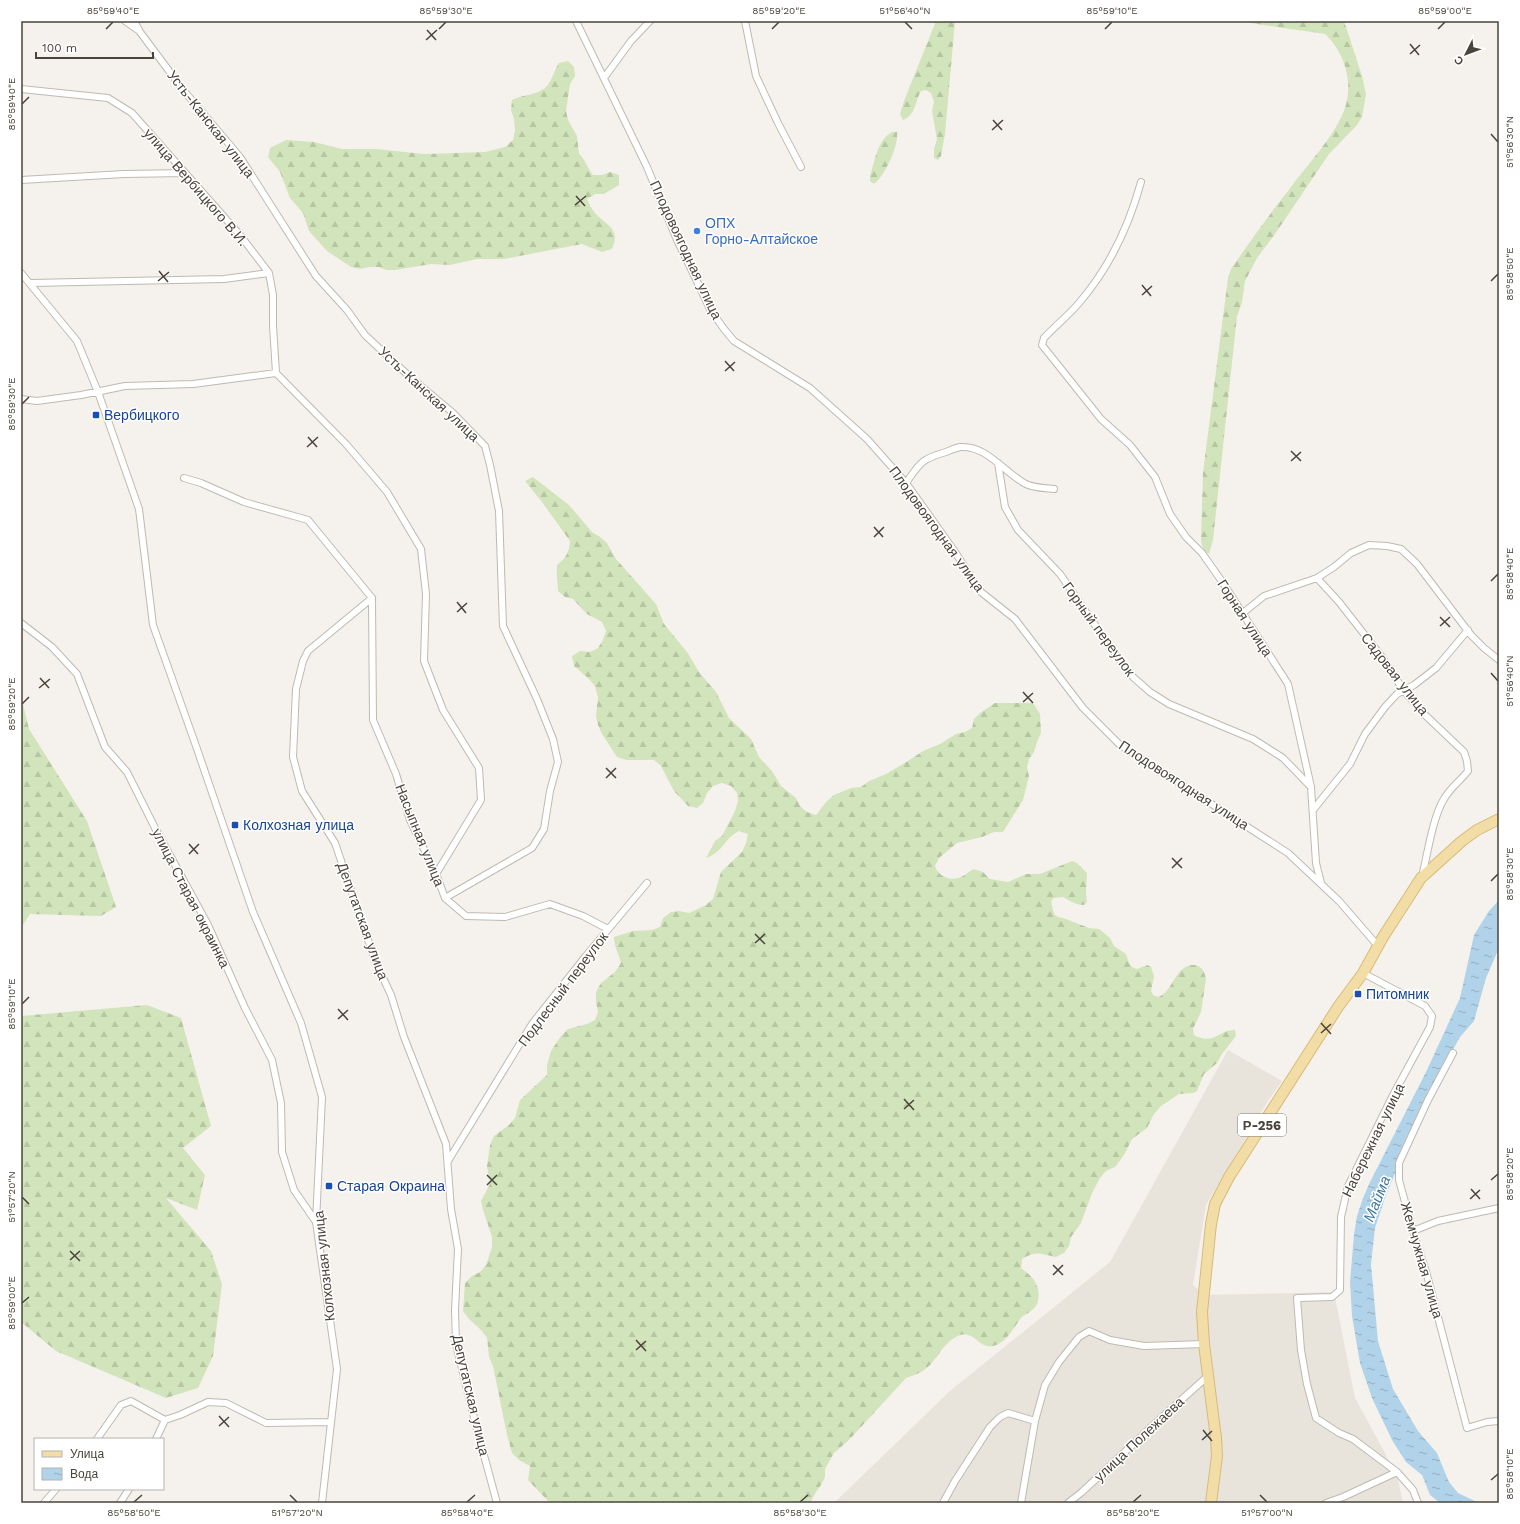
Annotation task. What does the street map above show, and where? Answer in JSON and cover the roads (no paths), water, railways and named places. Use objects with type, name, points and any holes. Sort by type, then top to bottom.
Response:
[{"type":"main road","name":"Р-256","points":[[1211,1503],[1217,1456],[1209,1375],[1204,1344],[1202,1312],[1211,1224],[1215,1204],[1228,1177],[1338,1007],[1363,973],[1378,946],[1422,878],[1462,841],[1477,830],[1499,818]]},
{"type":"street","points":[[126,21],[140,32]]},
{"type":"street","name":"Усть-Канская улица","points":[[134,21],[140,32],[184,91],[240,157],[316,276],[347,310],[366,335],[409,376],[453,413],[485,446],[499,511],[503,626],[537,699],[553,739],[558,762],[550,791],[544,829],[532,848],[445,898]]},
{"type":"street","name":"Плодовоягодная улица","points":[[576,21],[647,167],[677,240],[710,309],[734,341],[810,388],[867,439],[906,483],[953,549],[981,592],[1015,619],[1083,708],[1120,745],[1288,852],[1321,883],[1378,946]]},
{"type":"street","points":[[604,78],[631,41],[650,21]]},
{"type":"street","points":[[745,21],[756,76],[801,167]]},
{"type":"street","name":"улица Вербицкого В.И.","points":[[21,89],[108,98],[132,113],[240,235],[269,273],[273,295],[276,374]]},
{"type":"street","points":[[21,180],[116,174],[185,173]]},
{"type":"street","name":"Горная улица","points":[[1142,182],[1134,208],[1120,240],[1100,277],[1078,305],[1044,338],[1042,345],[1101,419],[1130,445],[1155,477],[1170,514],[1186,537],[1202,554],[1243,613],[1288,684],[1311,787],[1316,863],[1321,883]]},
{"type":"street","name":"Колхозная улица","points":[[21,273],[31,283],[77,341],[98,392],[138,509],[153,625],[253,912],[300,1023],[322,1097],[316,1222],[337,1369],[322,1503]]},
{"type":"street","points":[[31,283],[224,279],[269,273]]},
{"type":"street","points":[[21,399],[37,400],[98,392],[125,386],[193,384],[276,374],[346,444],[387,492],[420,549],[426,594],[424,661],[443,710],[480,768],[481,800],[459,839],[436,874]]},
{"type":"street","points":[[906,483],[918,465],[924,460],[960,447],[975,449],[988,455],[1025,483],[1042,488],[1054,489]]},
{"type":"street","name":"Горный переулок","points":[[998,463],[1005,507],[1018,530],[1060,574],[1115,654],[1133,676],[1150,692],[1169,704],[1253,739],[1283,758],[1311,787]]},
{"type":"street","points":[[184,478],[212,487],[244,502],[308,520],[372,598]]},
{"type":"street","points":[[1243,613],[1264,596],[1317,578],[1334,567],[1351,553],[1369,545],[1387,546],[1401,549],[1417,564],[1468,630],[1484,648],[1499,660]]},
{"type":"street","name":"Садовая улица","points":[[1317,578],[1339,602],[1382,657],[1404,691],[1423,713],[1464,752],[1468,771],[1461,780],[1450,789],[1442,801],[1422,878]]},
{"type":"street","name":"Насыпная улица","points":[[372,598],[373,720],[396,774],[410,820],[436,874],[445,898],[466,916],[505,917],[550,904],[582,916],[608,929]]},
{"type":"street","name":"Депутатская улица","points":[[372,598],[308,651],[303,661],[296,689],[293,757],[302,791],[335,843],[376,962],[391,995],[404,1037],[446,1144],[451,1209],[458,1249],[455,1310],[456,1344],[497,1503]]},
{"type":"street","name":"улица Старая окраинка","points":[[21,623],[52,647],[77,674],[105,747],[127,772],[155,828],[208,925],[245,1008],[272,1060],[281,1103],[282,1152],[294,1190],[316,1222]]},
{"type":"street","points":[[1313,810],[1350,764],[1365,734],[1397,694],[1414,685],[1436,668],[1468,630]]},
{"type":"street","name":"Подлесный переулок","points":[[448,1161],[532,1024],[585,957],[647,883]]},
{"type":"street","name":"Набережная улица","points":[[1363,973],[1425,1006],[1432,1016],[1430,1027],[1392,1097],[1348,1186],[1341,1217],[1340,1290],[1332,1297],[1297,1298],[1300,1350],[1316,1418],[1339,1433],[1353,1439],[1397,1472],[1413,1490],[1418,1503]]},
{"type":"street","name":"Жемчужная улица","points":[[1453,1053],[1428,1100],[1399,1163],[1399,1180],[1413,1231],[1428,1275],[1467,1428],[1487,1422],[1499,1422]]},
{"type":"street","points":[[1413,1231],[1438,1221],[1499,1208]]},
{"type":"street","points":[[1021,1503],[1035,1421],[1045,1385],[1059,1362],[1079,1337],[1089,1330],[1110,1340],[1144,1346],[1204,1344]]},
{"type":"street","name":"улица Полежаева","points":[[1068,1503],[1082,1492],[1209,1375]]},
{"type":"street","points":[[98,1438],[120,1405],[131,1400],[165,1420]]},
{"type":"street","points":[[156,1438],[165,1420],[208,1402],[226,1403],[266,1423],[331,1422]]},
{"type":"street","points":[[943,1503],[955,1481],[990,1427],[1000,1417],[1008,1413],[1035,1421]]},
{"type":"street","points":[[1326,1503],[1343,1497],[1397,1472]]},
{"type":"street","points":[[44,1503],[55,1490]]},
{"type":"street","points":[[120,1503],[128,1490]]},
{"type":"water","name":"Майма","points":[[1499,900],[1499,948],[1486,978],[1474,1021],[1460,1037],[1426,1099],[1386,1195],[1375,1228],[1371,1264],[1378,1341],[1393,1389],[1418,1431],[1437,1453],[1449,1482],[1458,1493],[1479,1503],[1440,1503],[1430,1495],[1422,1475],[1406,1462],[1392,1440],[1372,1398],[1360,1363],[1352,1316],[1350,1282],[1354,1234],[1357,1216],[1370,1182],[1426,1072],[1460,998],[1474,935],[1489,911]]},
{"type":"place","name":"ОПХ Горно-Алтайское","points":[[697,231]]},
{"type":"place","name":"Вербицкого","points":[[96,415]]},
{"type":"place","name":"Колхозная улица","points":[[235,825]]},
{"type":"place","name":"Питомник","points":[[1358,994]]},
{"type":"place","name":"Старая Окраина","points":[[329,1186]]}]
